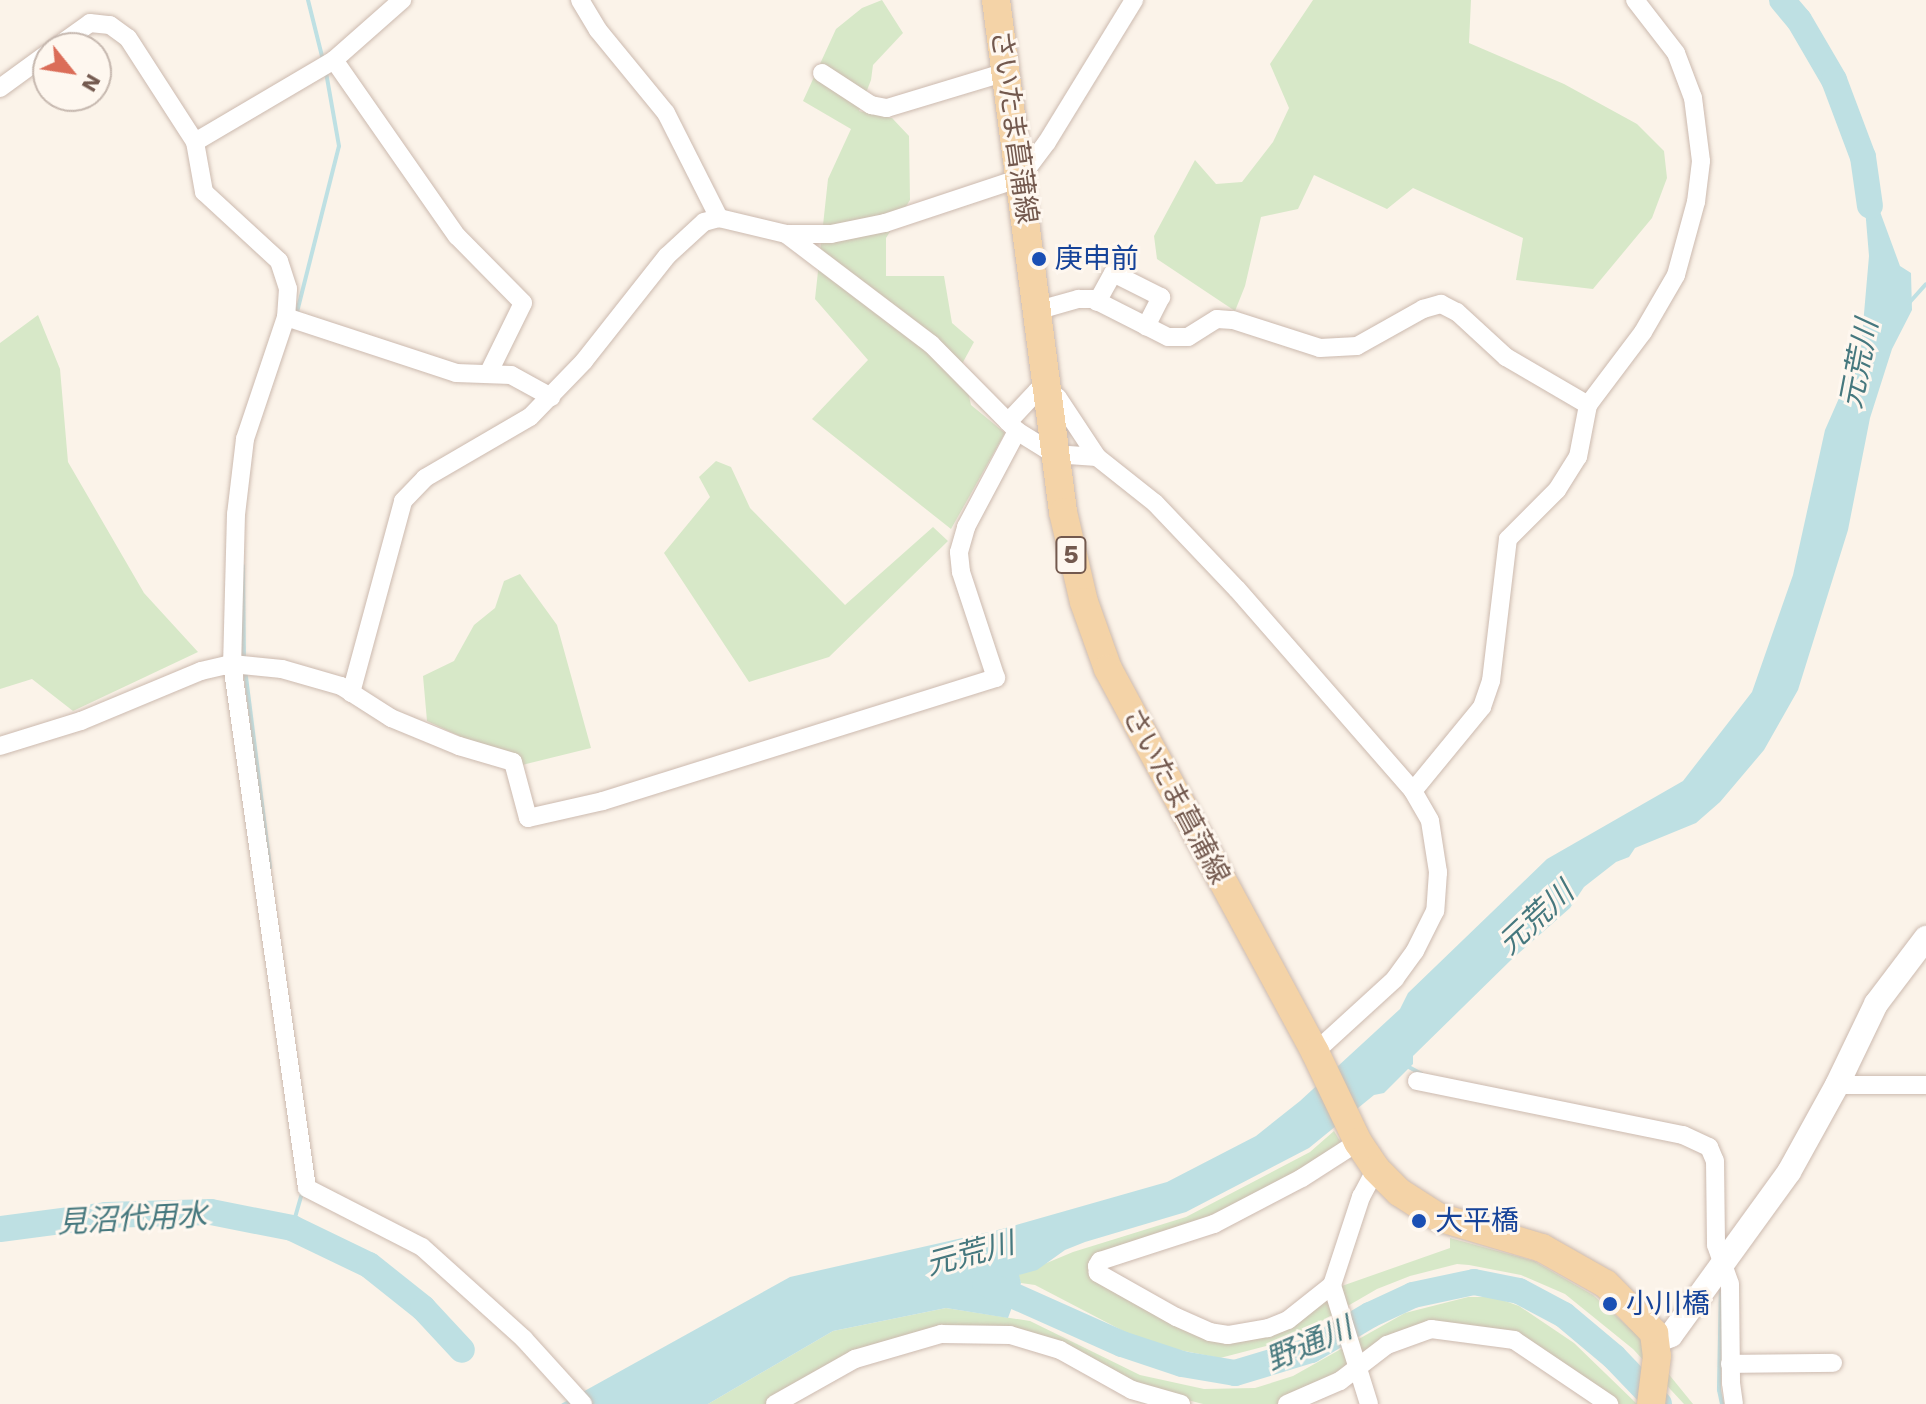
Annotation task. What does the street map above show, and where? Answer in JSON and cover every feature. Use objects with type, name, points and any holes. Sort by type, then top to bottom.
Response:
[{"type":"main road","name":"さいたま菖蒲線","points":[[996,0],[1039,310],[1054,454],[1072,557],[1108,669],[1316,1054],[1357,1139],[1376,1169],[1399,1192],[1438,1217],[1542,1248],[1590,1272],[1635,1311],[1656,1351]]},
{"type":"main road","points":[[1651,1404],[1656,1351]]},
{"type":"street","points":[[195,142],[334,60],[402,0]]},
{"type":"street","points":[[351,693],[403,501],[425,478],[530,417],[551,397],[667,256],[704,222],[719,218],[786,234],[831,234],[885,223],[1020,178],[1047,142],[1134,0]]},
{"type":"street","points":[[1413,791],[1482,707],[1491,681],[1508,539],[1557,490],[1578,457],[1588,405],[1643,332],[1676,275],[1696,202],[1701,161],[1693,98],[1676,53],[1635,0]]},
{"type":"street","points":[[582,1],[598,30],[666,113],[719,218]]},
{"type":"street","points":[[77,32],[90,23],[110,25],[128,38],[195,142],[200,183],[210,200],[279,261],[288,289],[286,317],[245,439],[236,514],[232,664],[307,1188],[422,1247],[524,1339],[583,1404]]},
{"type":"street","points":[[334,60],[457,236],[523,303],[488,374]]},
{"type":"street","points":[[0,88],[32,65]]},
{"type":"street","points":[[822,73],[871,105],[887,108],[1006,72]]},
{"type":"street","points":[[786,234],[931,344],[1012,426],[1054,454],[1097,457]]},
{"type":"street","points":[[1097,302],[1113,273],[1161,297],[1146,326]]},
{"type":"street","points":[[1039,310],[1078,299],[1097,302],[1168,337],[1188,337],[1217,319],[1233,320],[1320,348],[1357,346],[1423,309],[1441,304],[1457,312],[1506,357],[1588,405]]},
{"type":"street","points":[[286,317],[456,373],[511,375],[551,397]]},
{"type":"street","points":[[0,746],[81,721],[201,671],[232,664],[282,669],[341,686],[391,718],[459,746],[513,762],[528,818],[603,801],[996,678],[961,572],[959,552],[966,527],[1012,426],[1037,391],[1047,389],[1058,398],[1097,457],[1155,503],[1237,589],[1413,791],[1430,821],[1438,872],[1435,911],[1415,951],[1395,979],[1316,1054]]},
{"type":"street","points":[[1656,1351],[1671,1335],[1789,1172],[1837,1085],[1876,1004],[1926,938]]},
{"type":"street","points":[[1417,1081],[1683,1135],[1709,1147],[1715,1161],[1716,1245],[1730,1284],[1730,1364],[1734,1404]]},
{"type":"street","points":[[1837,1085],[1926,1085]]},
{"type":"street","points":[[1332,1288],[1288,1320],[1268,1328],[1228,1335],[1210,1332],[1176,1317],[1098,1273],[1097,1266],[1100,1261],[1195,1233],[1302,1178],[1357,1139]]},
{"type":"street","points":[[1369,1404],[1332,1288],[1361,1197],[1376,1169]]},
{"type":"street","points":[[1287,1404],[1356,1369],[1387,1345],[1431,1329],[1514,1340],[1609,1404]]},
{"type":"street","points":[[775,1404],[855,1359],[941,1334],[1010,1335],[1060,1350],[1132,1390],[1181,1404]]},
{"type":"street","points":[[1730,1364],[1833,1363]]},
{"type":"green space","points":[[882,0],[903,33],[873,65],[871,80],[859,111],[892,118],[909,136],[910,200],[886,238],[886,276],[944,276],[952,323],[974,342],[962,364],[971,405],[1005,433],[951,529],[812,419],[868,360],[815,299],[828,179],[851,129],[803,101],[836,29],[862,8]]},
{"type":"green space","points":[[1313,0],[1471,0],[1469,43],[1564,84],[1637,124],[1664,151],[1667,178],[1652,218],[1593,289],[1516,280],[1523,238],[1413,188],[1387,209],[1314,175],[1298,209],[1261,217],[1245,286],[1235,311],[1157,259],[1154,236],[1195,160],[1216,184],[1242,182],[1273,142],[1289,108],[1270,64]]},
{"type":"green space","points":[[38,315],[60,369],[68,462],[144,593],[198,652],[73,711],[32,679],[0,689],[0,343]]},
{"type":"green space","points":[[716,461],[731,467],[750,508],[845,605],[933,527],[948,541],[829,657],[749,682],[664,553],[710,497],[699,477]]},
{"type":"green space","points":[[520,574],[557,625],[591,748],[522,765],[427,721],[423,676],[454,661],[474,625],[495,608],[504,581]]},
{"type":"green space","points":[[1334,1131],[1343,1146],[1280,1184],[1093,1268],[1194,1330],[1251,1338],[1339,1287],[1450,1248],[1450,1238],[1534,1261],[1593,1295],[1636,1334],[1693,1404],[1684,1404],[1633,1349],[1565,1294],[1521,1275],[1469,1265],[1457,1264],[1410,1276],[1377,1289],[1289,1340],[1220,1358],[1174,1349],[1127,1333],[1035,1285],[1021,1283],[1018,1275],[1073,1252],[1186,1217],[1310,1152]]},
{"type":"green space","points":[[1468,1297],[1494,1297],[1519,1306],[1574,1343],[1637,1404],[1619,1404],[1588,1379],[1513,1332],[1425,1325],[1277,1404],[1203,1404],[1133,1386],[1062,1346],[939,1328],[767,1404],[708,1404],[833,1331],[946,1308],[1030,1321],[1140,1375],[1204,1389],[1255,1388],[1293,1376],[1405,1313]]},
{"type":"water","points":[[1861,160],[1900,266],[1911,273],[1912,310],[1892,349],[1870,418],[1848,530],[1798,690],[1764,750],[1720,802],[1696,823],[1635,848],[1629,857],[1616,862],[1584,887],[1570,908],[1511,960],[1413,1056],[1413,1064],[1384,1093],[1374,1095],[1309,1148],[1186,1212],[1085,1242],[1065,1250],[1037,1270],[1019,1275],[1021,1283],[1008,1318],[946,1308],[833,1331],[708,1404],[561,1404],[790,1277],[1002,1229],[1167,1182],[1256,1136],[1300,1101],[1400,1009],[1408,993],[1547,859],[1683,781],[1752,692],[1793,575],[1825,430],[1861,348],[1869,256]]},
{"type":"waterway","points":[[308,0],[323,60]]},
{"type":"waterway","name":"元荒川","points":[[1782,0],[1799,20],[1834,80],[1863,157],[1870,206]]},
{"type":"waterway","points":[[296,316],[339,146],[326,72]]},
{"type":"waterway","points":[[1909,303],[1926,284]]},
{"type":"waterway","points":[[243,566],[244,661]]},
{"type":"waterway","points":[[245,669],[270,867]]},
{"type":"waterway","points":[[1405,1065],[1422,1074]]},
{"type":"waterway","points":[[292,1228],[303,1190]]},
{"type":"waterway","name":"見沼代用水","points":[[0,1229],[106,1215],[211,1212],[292,1228],[369,1265],[423,1308],[462,1350]]},
{"type":"waterway","name":"見沼代用水","points":[[0,1229],[106,1215],[211,1212],[292,1228],[369,1265],[423,1308],[462,1350]]},
{"type":"waterway","name":"野通川","points":[[985,1283],[1122,1344],[1182,1364],[1235,1373],[1311,1350],[1370,1315],[1413,1295],[1474,1282],[1519,1291],[1564,1315],[1614,1357],[1659,1404]]},
{"type":"waterway","points":[[1721,1283],[1719,1390],[1722,1404]]},
{"type":"place","name":"庚申前","points":[[1039,259]]},
{"type":"place","name":"大平橋","points":[[1419,1221]]},
{"type":"place","name":"小川橋","points":[[1610,1304]]}]
